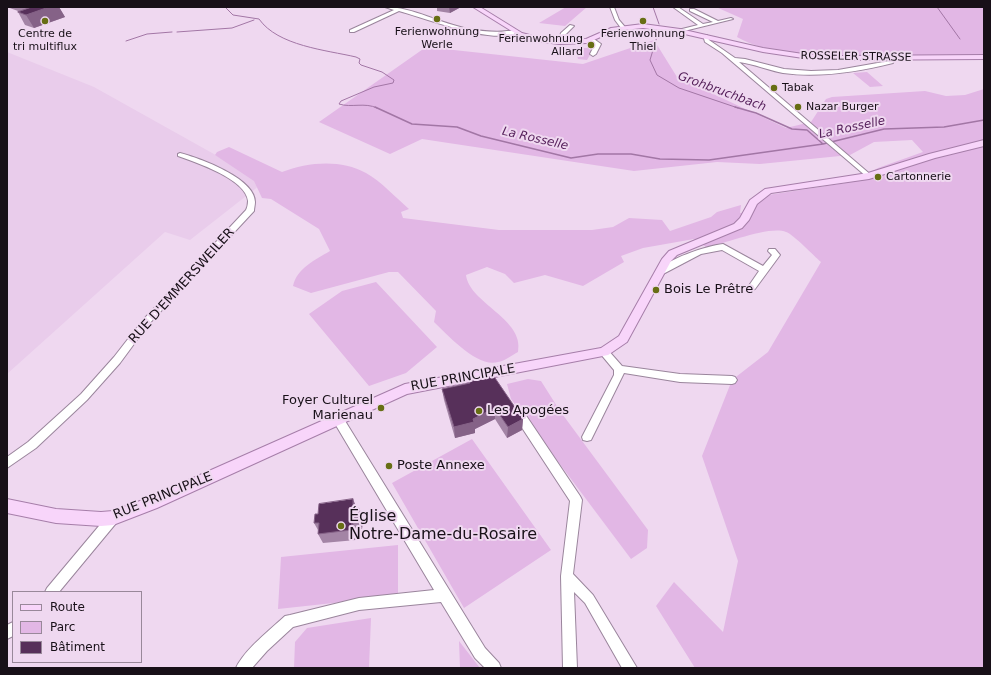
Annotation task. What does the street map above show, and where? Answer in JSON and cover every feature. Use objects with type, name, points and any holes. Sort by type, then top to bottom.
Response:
[{"type":"main road","name":"ROSSELER STRASSE","points":[[476,7],[516,32],[530,38],[559,42],[575,42],[591,39],[609,30],[623,27],[659,27],[763,50],[824,58],[984,57]]},
{"type":"main road","name":"RUE PRINCIPALE","points":[[7,506],[56,516],[101,519],[112,518],[152,503],[405,389],[494,376],[604,352],[615,346],[623,339],[667,259],[673,253],[738,226],[744,220],[753,202],[768,191],[869,176],[932,156],[984,143]]},
{"type":"street","points":[[388,7],[440,23],[488,33],[516,32]]},
{"type":"street","points":[[612,7],[617,20],[623,27]]},
{"type":"street","points":[[675,7],[702,26]]},
{"type":"street","points":[[352,31],[398,10]]},
{"type":"street","points":[[692,10],[717,22]]},
{"type":"street","points":[[680,31],[731,19]]},
{"type":"street","points":[[559,42],[563,34],[572,26]]},
{"type":"street","points":[[705,36],[706,41],[732,60],[800,116],[869,176]]},
{"type":"street","points":[[591,39],[598,44],[593,54]]},
{"type":"street","points":[[732,60],[782,71],[815,73],[866,67],[891,62],[893,58]]},
{"type":"street","name":"RUE D'EMMERSWEILER","points":[[7,463],[32,445],[84,397],[117,360],[145,323],[250,211],[253,203],[249,193],[227,174],[216,168],[180,155]]},
{"type":"street","points":[[660,272],[685,258],[716,247],[723,247],[763,270]]},
{"type":"street","points":[[752,287],[763,270],[776,255],[772,251]]},
{"type":"street","points":[[604,352],[619,369],[680,378],[732,380]]},
{"type":"street","points":[[587,437],[619,375],[619,369]]},
{"type":"street","points":[[513,405],[576,500],[567,576],[570,668]]},
{"type":"street","points":[[338,419],[480,653],[494,668]]},
{"type":"street","points":[[52,591],[112,518]]},
{"type":"street","points":[[567,576],[589,599],[630,668]]},
{"type":"street","points":[[243,668],[262,646],[283,630],[290,621],[358,604],[444,595]]},
{"type":"shaded area","points":[[7,52],[94,87],[264,182],[190,240],[165,232],[7,374]]},
{"type":"green space","points":[[566,7],[587,7],[565,26],[539,23]]},
{"type":"green space","points":[[716,7],[984,7],[984,55],[824,56],[770,50],[737,37],[743,19]]},
{"type":"green space","points":[[654,40],[677,77],[786,128],[811,122],[826,99],[832,97],[925,91],[946,96],[965,95],[984,89],[984,668],[695,668],[656,606],[674,582],[723,632],[738,561],[702,456],[732,380],[768,352],[821,262],[789,234],[786,232],[769,231],[706,247],[694,239],[643,248],[621,256],[624,262],[583,286],[545,275],[514,283],[505,274],[487,267],[466,275],[469,285],[476,294],[505,321],[513,330],[518,340],[518,352],[498,362],[490,363],[481,360],[463,349],[434,322],[436,311],[398,272],[389,272],[311,293],[293,286],[298,274],[307,265],[330,251],[319,229],[271,199],[262,198],[254,181],[215,155],[217,152],[229,147],[282,172],[313,164],[335,164],[356,169],[377,180],[409,209],[401,212],[403,218],[499,230],[592,230],[613,227],[629,218],[662,220],[670,231],[711,217],[717,212],[741,205],[740,213],[753,211],[758,202],[768,195],[852,182],[878,168],[923,152],[912,140],[874,142],[850,155],[760,164],[717,162],[634,171],[422,139],[390,154],[319,122],[426,47],[583,64]]},
{"type":"green space","points":[[580,48],[594,48],[587,60],[578,59],[576,52],[579,53]]},
{"type":"green space","points":[[867,72],[883,86],[870,87],[853,73]]},
{"type":"green space","points":[[376,282],[437,347],[406,373],[369,386],[309,314],[342,291]]},
{"type":"green space","points":[[528,379],[541,381],[560,411],[648,530],[647,548],[631,559],[511,399],[507,384]]},
{"type":"green space","points":[[472,439],[551,550],[464,608],[392,483]]},
{"type":"green space","points":[[398,545],[398,596],[278,609],[281,557]]},
{"type":"green space","points":[[371,618],[369,668],[294,668],[295,642],[307,628]]},
{"type":"green space","points":[[459,641],[480,668],[460,668]]},
{"type":"building","points":[[32,7],[49,7],[26,15],[18,12]]},
{"type":"building","name":"Les Apogées","points":[[482,375],[484,379],[493,375],[523,419],[508,427],[495,408],[473,419],[474,422],[454,427],[442,389],[470,383],[469,381]]},
{"type":"building","points":[[353,499],[353,509],[359,508],[359,520],[352,521],[351,530],[318,534],[319,523],[314,523],[315,514],[318,514],[319,504]]},
{"type":"waterway","name":"La Rosselle","points":[[225,7],[233,15],[259,19],[267,28],[290,41],[303,46],[356,57],[360,59],[359,63],[361,65],[382,72],[394,80],[393,83],[374,87],[341,101],[339,104],[368,105],[377,108]]},
{"type":"waterway","name":"Grohbruchbach","points":[[653,7],[659,24]]},
{"type":"waterway","points":[[937,7],[960,39]]},
{"type":"waterway","points":[[177,32],[232,28],[254,20]]},
{"type":"waterway","name":"Grohbruchbach","points":[[659,30],[650,60],[657,75],[679,88],[735,107]]},
{"type":"waterway","points":[[126,41],[147,34],[172,32]]},
{"type":"waterway","name":"La Rosselle","points":[[375,107],[412,124],[457,127],[481,136],[571,158],[598,154],[631,154],[660,159],[709,160],[823,144]]},
{"type":"waterway","name":"Grohbruchbach","points":[[735,107],[756,113],[792,129],[807,130],[823,144]]},
{"type":"waterway","name":"La Rosselle","points":[[823,144],[884,129],[944,127],[984,120]]},
{"type":"place","name":"Ferienwohnung Werle","points":[[437,19]]},
{"type":"place","name":"Centre de tri multiflux","points":[[45,21]]},
{"type":"place","name":"Ferienwohnung Thiel","points":[[643,21]]},
{"type":"place","name":"Ferienwohnung Allard","points":[[591,45]]},
{"type":"place","name":"Tabak","points":[[774,88]]},
{"type":"place","name":"Nazar Burger","points":[[798,107]]},
{"type":"place","name":"Cartonnerie","points":[[878,177]]},
{"type":"place","name":"Bois Le Prêtre","points":[[656,290]]},
{"type":"place","name":"Foyer Culturel Marienau","points":[[381,408]]},
{"type":"place","name":"Les Apogées","points":[[479,411]]},
{"type":"place","name":"Poste Annexe","points":[[389,466]]},
{"type":"place","name":"Église Notre-Dame-du-Rosaire","points":[[341,526]]}]
